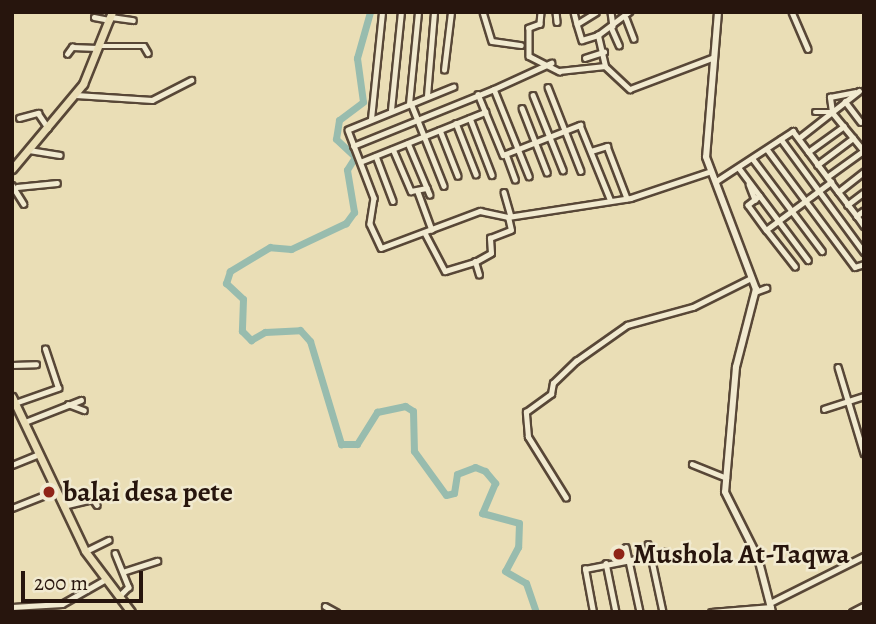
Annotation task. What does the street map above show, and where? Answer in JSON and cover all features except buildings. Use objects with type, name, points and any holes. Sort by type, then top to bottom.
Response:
[{"type":"main road","points":[[12,169],[76,95],[102,47],[111,16]]},
{"type":"main road","points":[[14,400],[16,415],[24,423],[85,551],[131,612]]},
{"type":"street","points":[[371,119],[382,12]]},
{"type":"street","points":[[391,110],[401,12]]},
{"type":"street","points":[[418,12],[410,103],[444,186]]},
{"type":"street","points":[[427,96],[434,12]]},
{"type":"street","points":[[444,70],[451,12]]},
{"type":"street","points":[[483,12],[492,41],[521,45]]},
{"type":"street","points":[[541,12],[540,24],[529,29],[529,52],[534,61],[551,63],[562,72],[605,66]]},
{"type":"street","points":[[556,12],[557,22]]},
{"type":"street","points":[[574,12],[582,40],[598,35],[626,18],[629,12]]},
{"type":"street","points":[[611,12],[612,26],[619,45]]},
{"type":"street","points":[[718,12],[705,139],[711,171],[754,277],[755,292],[736,367],[725,496],[758,558],[771,607]]},
{"type":"street","points":[[792,12],[808,49]]},
{"type":"street","points":[[577,24],[594,13]]},
{"type":"street","points":[[94,17],[111,16],[133,20]]},
{"type":"street","points":[[626,18],[634,39]]},
{"type":"street","points":[[598,35],[604,52],[605,66],[631,89],[712,58]]},
{"type":"street","points":[[67,54],[72,47],[144,46],[148,53]]},
{"type":"street","points":[[585,58],[604,52]]},
{"type":"street","points":[[353,146],[551,63]]},
{"type":"street","points":[[76,95],[152,100],[191,80]]},
{"type":"street","points":[[454,87],[349,129],[374,198],[370,224],[380,248],[480,211],[510,216],[627,198],[711,171]]},
{"type":"street","points":[[548,87],[581,171]]},
{"type":"street","points":[[494,89],[529,176]]},
{"type":"street","points":[[766,230],[819,191],[864,151],[832,112],[830,97],[859,92],[845,101],[832,112],[809,129],[799,138]]},
{"type":"street","points":[[478,94],[515,178]]},
{"type":"street","points":[[533,95],[563,170]]},
{"type":"street","points":[[845,101],[861,122]]},
{"type":"street","points":[[522,108],[547,172]]},
{"type":"street","points":[[360,162],[485,111]]},
{"type":"street","points":[[815,112],[832,112]]},
{"type":"street","points":[[19,118],[38,113],[48,128]]},
{"type":"street","points":[[470,118],[492,176]]},
{"type":"street","points":[[456,123],[476,174]]},
{"type":"street","points":[[506,155],[580,125],[610,199]]},
{"type":"street","points":[[808,152],[844,125]]},
{"type":"street","points":[[715,182],[793,131],[809,129]]},
{"type":"street","points":[[440,130],[458,176]]},
{"type":"street","points":[[793,131],[847,205],[861,214],[864,226]]},
{"type":"street","points":[[817,165],[854,138]]},
{"type":"street","points":[[781,139],[864,252]]},
{"type":"street","points":[[408,143],[430,195]]},
{"type":"street","points":[[591,151],[607,146],[627,198]]},
{"type":"street","points":[[393,149],[411,191],[418,192],[427,188]]},
{"type":"street","points":[[767,149],[855,267],[864,264]]},
{"type":"street","points":[[29,150],[39,156],[60,155]]},
{"type":"street","points":[[376,156],[393,201]]},
{"type":"street","points":[[752,159],[822,251]]},
{"type":"street","points":[[739,168],[757,198],[779,220],[808,260]]},
{"type":"street","points":[[838,192],[864,172]]},
{"type":"street","points":[[24,204],[15,186],[57,183]]},
{"type":"street","points":[[418,192],[432,230]]},
{"type":"street","points":[[425,233],[444,271],[475,262],[491,253],[490,238],[511,230],[504,192]]},
{"type":"street","points":[[847,205],[864,192]]},
{"type":"street","points":[[757,198],[748,205],[795,268]]},
{"type":"street","points":[[475,262],[479,275]]},
{"type":"street","points":[[566,498],[528,437],[526,412],[551,394],[553,383],[576,361],[627,325],[693,307],[754,277]]},
{"type":"street","points":[[755,292],[766,288]]},
{"type":"street","points":[[14,400],[58,388],[45,349]]},
{"type":"street","points":[[12,365],[36,364]]},
{"type":"street","points":[[838,367],[864,453]]},
{"type":"street","points":[[824,409],[864,396]]},
{"type":"street","points":[[24,423],[81,400]]},
{"type":"street","points":[[68,404],[84,410]]},
{"type":"street","points":[[12,465],[39,454]]},
{"type":"street","points":[[692,464],[727,479]]},
{"type":"street","points":[[12,508],[55,491]]},
{"type":"street","points":[[62,506],[93,499],[97,505]]},
{"type":"street","points":[[85,551],[109,541]]},
{"type":"street","points":[[648,544],[663,612]]},
{"type":"street","points":[[626,547],[640,612]]},
{"type":"street","points":[[593,612],[584,569],[664,552]]},
{"type":"street","points":[[115,553],[129,589],[119,597]]},
{"type":"street","points":[[711,612],[771,607],[864,556]]},
{"type":"street","points":[[123,572],[157,561]]},
{"type":"street","points":[[606,563],[616,612]]},
{"type":"street","points":[[12,607],[62,604],[106,579]]},
{"type":"street","points":[[325,606],[336,612]]},
{"type":"street","points":[[852,612],[864,606]]},
{"type":"waterway","points":[[370,12],[357,58],[363,102],[339,120],[336,139],[355,157],[347,170],[354,212],[346,223],[291,249],[270,247],[230,271],[226,283],[243,299],[242,331],[251,340],[265,332],[300,330],[310,341],[341,444],[357,444],[377,412],[405,406],[413,411],[414,451],[446,495],[454,493],[457,474],[475,467],[485,471],[495,483],[482,513],[519,523],[518,547],[505,571],[526,583],[536,612]]},
{"type":"place","name":"balai desa pete","points":[[49,492]]},
{"type":"place","name":"Mushola At-Taqwa","points":[[619,554]]}]
